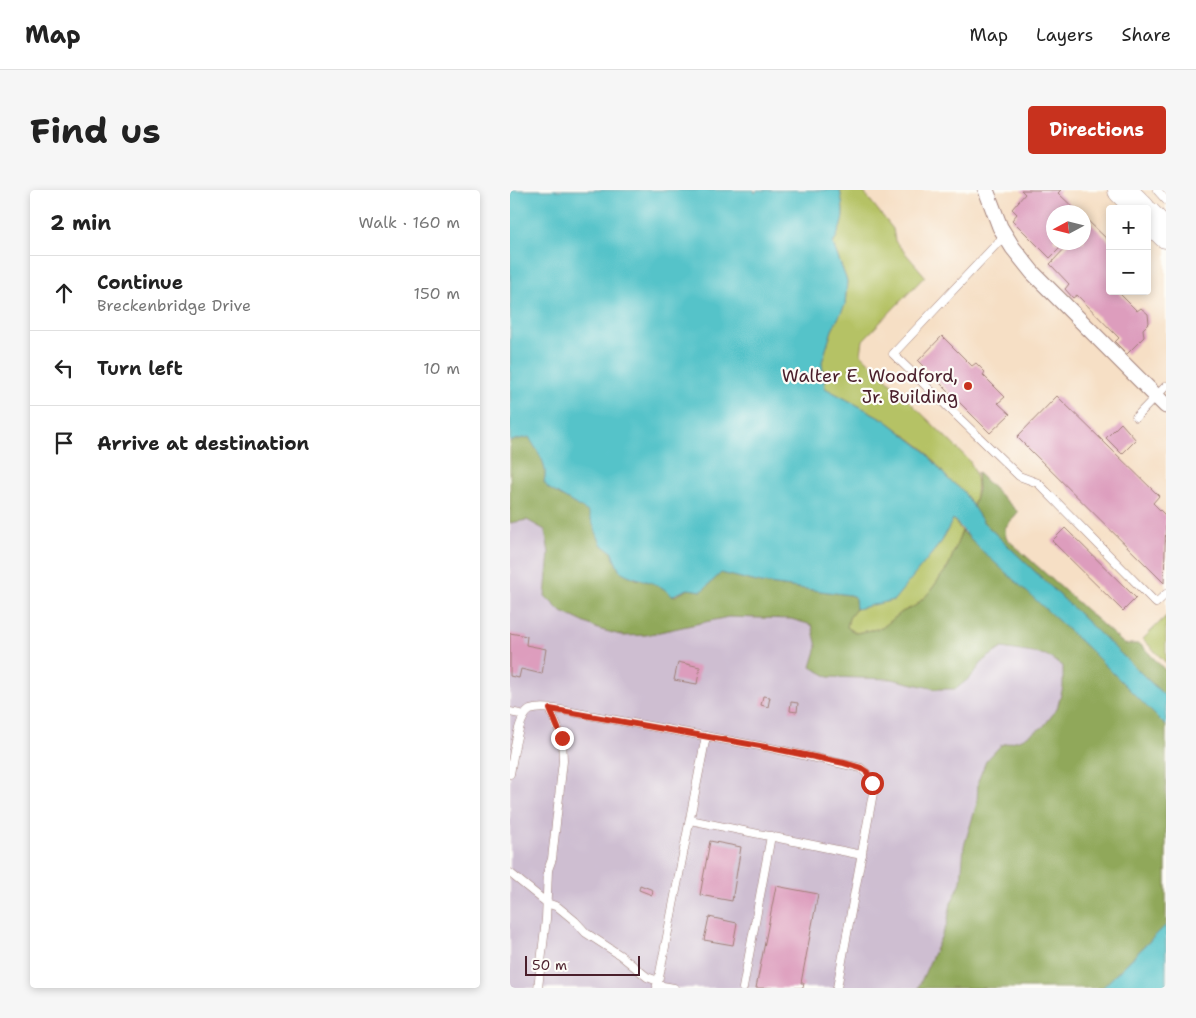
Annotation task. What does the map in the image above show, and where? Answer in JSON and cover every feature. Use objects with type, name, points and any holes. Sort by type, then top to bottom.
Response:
[{"type":"highway","points":[[1122,190],[1137,205]]},
{"type":"highway","points":[[1151,219],[1166,234]]},
{"type":"street","points":[[986,190],[1005,234],[1033,273],[1163,396]]},
{"type":"lane","points":[[1156,190],[1166,200]]},
{"type":"lane","points":[[1005,234],[893,354],[1019,476],[1038,484],[1156,603],[1166,594]]},
{"type":"lane","points":[[1136,417],[1163,396]]},
{"type":"lane","points":[[510,774],[522,718],[534,709],[550,709],[706,736],[844,763],[867,772],[872,783],[873,793],[837,988]]},
{"type":"lane","points":[[538,988],[547,903],[548,870],[553,852],[563,761],[562,738],[550,709]]},
{"type":"lane","points":[[510,712],[524,715]]},
{"type":"lane","points":[[657,985],[706,736]]},
{"type":"lane","points":[[690,820],[862,855]]},
{"type":"lane","points":[[743,988],[772,836]]},
{"type":"lane","points":[[510,873],[547,903],[558,908],[586,933],[636,966],[657,985],[674,988]]},
{"type":"shaded area","points":[[527,520],[545,530],[549,553],[545,596],[560,611],[598,629],[624,636],[646,635],[728,617],[791,619],[812,625],[817,647],[811,667],[829,677],[892,679],[935,689],[972,676],[984,660],[1002,648],[1046,655],[1063,666],[1063,687],[1057,709],[1043,727],[1022,739],[1001,745],[978,781],[977,803],[964,846],[961,882],[951,903],[947,924],[918,988],[510,988],[510,523]]},
{"type":"green space","points":[[840,190],[862,190],[893,229],[895,241],[925,276],[863,340],[861,354],[969,460],[975,472],[977,483],[973,507],[963,491],[948,479],[924,449],[885,420],[825,388],[822,362],[832,330],[845,305],[847,281],[833,244],[842,218],[843,205]]},
{"type":"green space","points":[[529,436],[544,464],[544,482],[556,493],[589,512],[601,544],[611,551],[619,570],[636,579],[655,583],[675,596],[689,589],[702,591],[721,573],[761,583],[850,595],[855,597],[856,609],[849,618],[847,627],[856,633],[882,628],[902,612],[915,606],[928,594],[948,567],[962,531],[1088,648],[1166,726],[1166,925],[1102,988],[918,988],[947,924],[951,903],[961,882],[964,846],[977,803],[978,781],[986,761],[1001,745],[1022,739],[1043,727],[1057,709],[1063,687],[1063,666],[1046,655],[1002,648],[984,660],[972,676],[956,689],[935,689],[892,679],[829,677],[811,667],[817,647],[812,625],[791,619],[728,617],[646,635],[624,636],[598,629],[560,611],[545,596],[549,553],[545,530],[527,520],[510,523],[510,441]]},
{"type":"green space","points":[[977,472],[1018,512],[1005,528],[1006,538],[1124,644],[1140,644],[1166,671],[1166,697],[983,522],[973,507],[978,490]]},
{"type":"green space","points":[[952,518],[962,531],[948,567],[928,594],[915,606],[902,612],[882,628],[856,633],[847,627],[849,618],[856,609],[894,599],[942,541]]},
{"type":"green space","points":[[1166,616],[1166,663],[1143,639]]},
{"type":"water","points":[[510,190],[754,190],[755,193],[757,190],[840,190],[843,206],[842,218],[833,244],[847,281],[845,305],[832,330],[822,362],[825,388],[885,420],[924,450],[948,479],[963,491],[983,522],[1166,697],[1166,726],[1088,648],[979,548],[953,519],[942,541],[894,600],[856,609],[855,597],[850,595],[761,583],[721,573],[702,591],[688,589],[671,596],[660,586],[632,577],[619,570],[611,551],[601,544],[588,512],[548,488],[544,482],[544,464],[529,437],[510,441]]},
{"type":"water","points":[[1166,925],[1166,988],[1102,988]]},
{"type":"building","points":[[1021,190],[1061,190],[1058,193],[1071,205],[1046,205],[1046,250],[1058,250],[1050,258],[1012,220],[1017,214],[1012,209],[1025,194]]},
{"type":"building","points":[[1091,224],[1106,238],[1106,295],[1121,295],[1137,311],[1141,308],[1148,314],[1149,323],[1143,329],[1144,337],[1127,354],[1115,342],[1119,338],[1077,295],[1073,298],[1065,289],[1069,284],[1050,264],[1063,250],[1091,250]]},
{"type":"building","name":"Walter E. Woodford, Jr. Building","points":[[942,336],[972,366],[976,363],[985,372],[983,375],[1005,397],[998,403],[1010,414],[990,433],[918,361]]},
{"type":"building","points":[[1057,396],[1159,496],[1153,503],[1166,516],[1164,583],[1017,437]]},
{"type":"building","points":[[1121,423],[1136,440],[1122,454],[1106,438]]},
{"type":"building","points":[[1065,528],[1136,598],[1123,611],[1052,541]]},
{"type":"building","points":[[510,633],[527,636],[526,645],[546,649],[542,674],[521,669],[519,678],[510,676]]},
{"type":"building","points":[[678,662],[700,667],[697,684],[674,680]]},
{"type":"building","points":[[763,696],[770,697],[768,707],[761,705]]},
{"type":"building","points":[[791,702],[798,703],[797,712],[790,711]]},
{"type":"building","points":[[710,841],[741,847],[732,901],[700,895]]},
{"type":"building","points":[[640,885],[653,890],[652,895],[639,890]]},
{"type":"building","points":[[776,886],[818,894],[801,983],[804,983],[803,988],[756,988]]},
{"type":"building","points":[[709,917],[737,923],[733,945],[704,940]]},
{"type":"place","name":"Walter E. Woodford, Jr. Building","points":[[968,386]]},
{"type":"route","points":[[562,738],[550,709],[771,748],[844,763],[861,768],[867,772],[872,783]]}]
